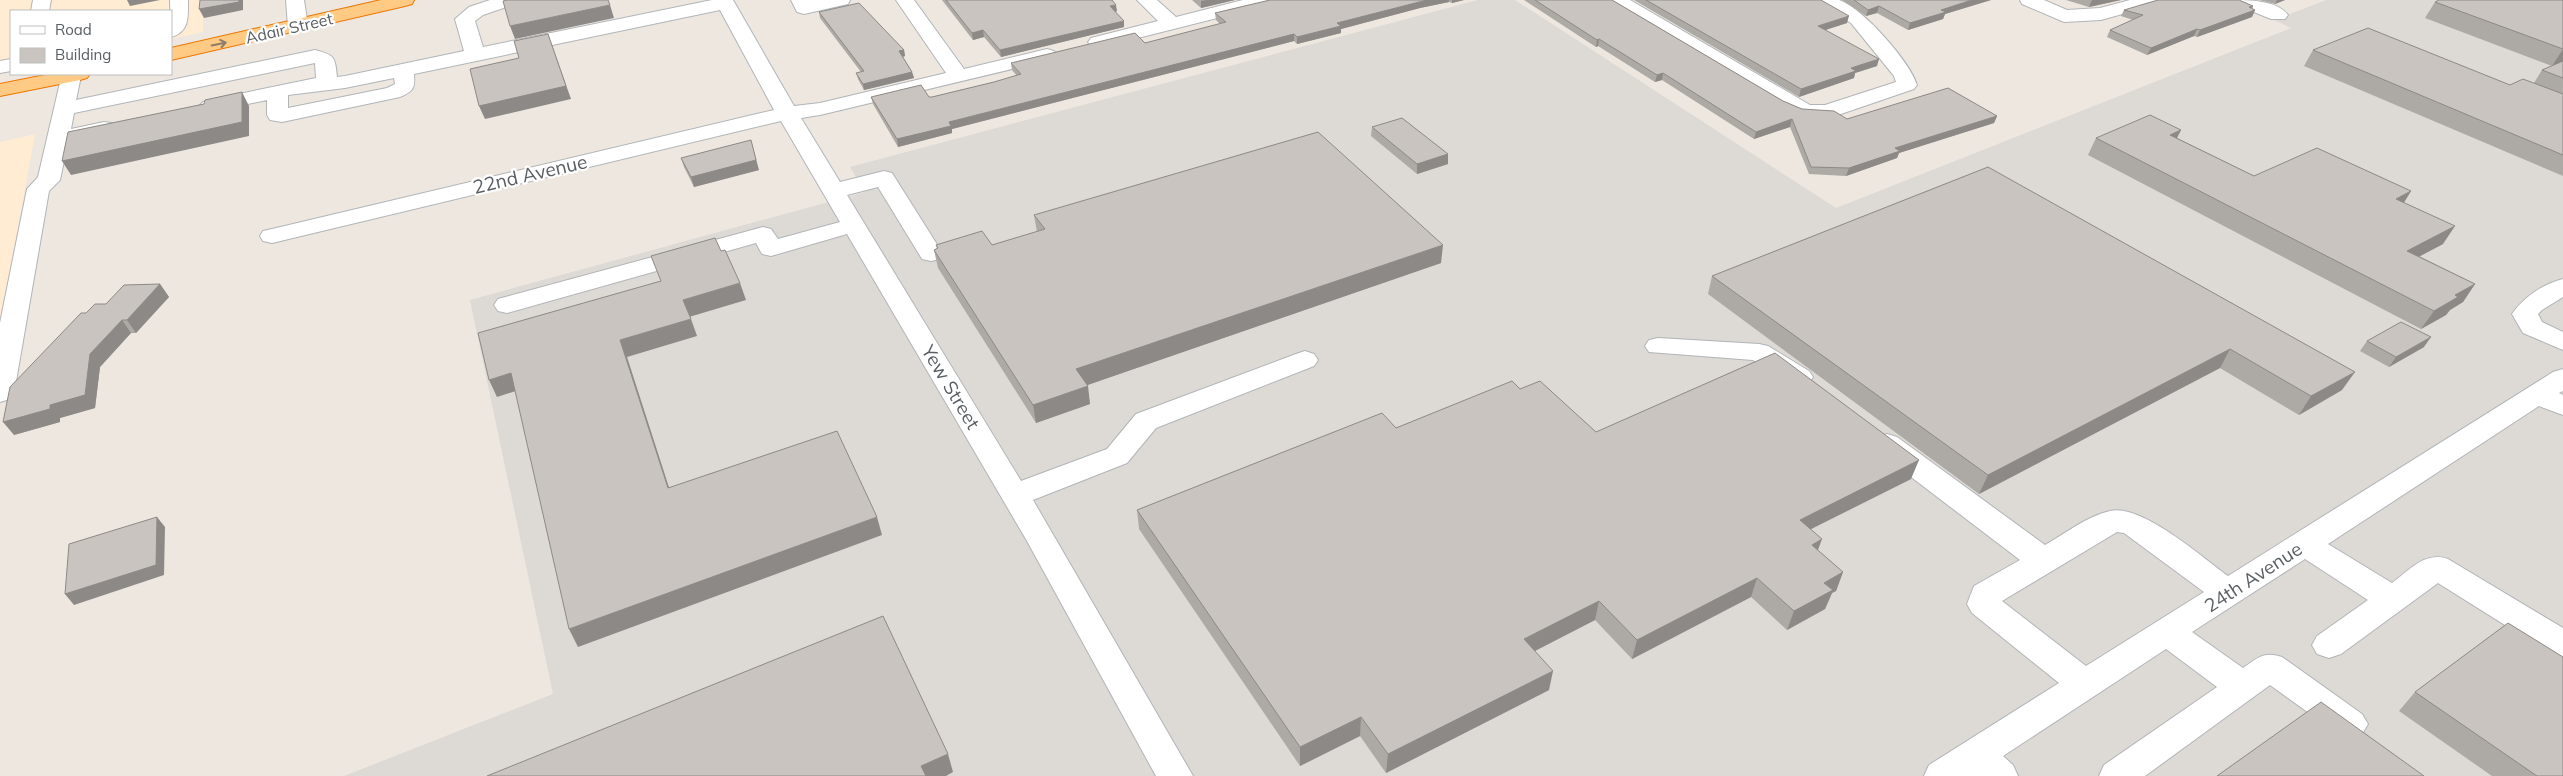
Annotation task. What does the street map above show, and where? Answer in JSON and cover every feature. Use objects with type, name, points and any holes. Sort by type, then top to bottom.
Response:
[{"type":"highway","name":"Adair Street","points":[[172,54],[406,0]]},
{"type":"highway","points":[[0,90],[76,75]]},
{"type":"street","points":[[172,30],[178,24],[179,0]]},
{"type":"street","points":[[295,0],[298,26]]},
{"type":"street","points":[[475,54],[465,19],[476,11],[508,0]]},
{"type":"street","points":[[800,0],[804,8],[841,0]]},
{"type":"street","points":[[905,0],[959,76]]},
{"type":"street","points":[[1146,0],[1173,24]]},
{"type":"street","name":"22nd Avenue","points":[[272,236],[787,113],[820,109],[959,76],[1266,0]]},
{"type":"street","points":[[1617,0],[1789,103],[1807,111],[1827,111],[1907,85],[1904,75],[1858,19],[1825,0]]},
{"type":"street","points":[[2029,0],[2064,16],[2101,14],[2151,0]]},
{"type":"street","points":[[2241,0],[2278,15]]},
{"type":"street","points":[[191,110],[277,91],[345,82],[394,67],[475,54],[650,9],[724,2]]},
{"type":"street","name":"Yew Street","points":[[724,2],[787,113],[1015,495],[1175,776]]},
{"type":"street","points":[[64,108],[315,56],[325,60],[327,83]]},
{"type":"street","points":[[277,91],[278,115],[282,116],[394,93],[405,86],[394,67]]},
{"type":"street","points":[[0,393],[38,189],[49,180],[64,108],[76,75]]},
{"type":"street","points":[[58,138],[124,124]]},
{"type":"street","points":[[834,191],[884,178],[931,254]]},
{"type":"street","points":[[506,306],[763,234],[771,249],[854,225]]},
{"type":"street","points":[[2563,287],[2533,304],[2525,314],[2532,327],[2563,342]]},
{"type":"street","points":[[1658,346],[1759,352],[1786,367],[1817,391]]},
{"type":"street","points":[[1015,495],[1117,456],[1146,421],[1306,360]]},
{"type":"street","name":"24th Avenue","points":[[1942,776],[1988,765],[2085,685],[2305,544],[2555,393]]},
{"type":"street","points":[[1864,426],[2044,561]]},
{"type":"street","points":[[2085,685],[1983,604],[1985,595],[2112,521],[2124,521],[2135,525],[2228,593]]},
{"type":"street","points":[[2305,544],[2393,600]]},
{"type":"street","points":[[2329,645],[2437,567],[2563,645]]},
{"type":"street","points":[[2167,632],[2243,687]]},
{"type":"street","points":[[2117,776],[2270,667],[2374,742]]},
{"type":"shaded area","points":[[0,0],[204,0],[203,32],[172,39],[172,10],[10,10],[10,72],[0,74]]},
{"type":"shaded area","points":[[1478,0],[1515,0],[1836,208],[2291,28],[2274,20],[2326,0],[2563,0],[2563,776],[344,776],[553,694],[470,300],[865,192],[850,167]]},
{"type":"shaded area","points":[[35,134],[14,250],[0,323],[0,142]]},
{"type":"building","points":[[200,0],[239,0],[239,2],[199,9]]},
{"type":"building","points":[[608,0],[610,5],[510,26],[503,1]]},
{"type":"building","points":[[946,0],[1112,0],[1116,5],[1110,6],[1124,21],[1000,50],[983,30],[972,33]]},
{"type":"building","points":[[1270,0],[1427,0],[1337,23],[1341,26],[1297,37],[1294,34],[949,122],[951,126],[897,139],[871,97],[921,85],[929,97],[932,97],[994,82],[1021,74],[1011,63],[1135,33],[1145,43],[1226,22],[1215,13]]},
{"type":"building","points":[[1535,0],[1612,0],[1783,101],[1802,109],[1834,111],[1847,119],[1948,88],[1997,116],[1895,148],[1900,151],[1849,168],[1811,167],[1792,119],[1756,132],[1663,73],[1657,75],[1599,39],[1597,40]]},
{"type":"building","points":[[1646,0],[1821,0],[1849,16],[1818,26],[1879,59],[1851,68],[1856,71],[1801,89]]},
{"type":"building","points":[[1854,0],[1972,0],[1941,10],[1946,12],[1910,23],[1879,6],[1868,10]]},
{"type":"building","points":[[2158,0],[2239,0],[2253,6],[2249,7],[2255,10],[2200,30],[2197,29],[2151,48],[2110,30],[2143,15],[2124,10]]},
{"type":"building","points":[[2439,0],[2563,0],[2563,49],[2435,2]]},
{"type":"building","points":[[859,3],[904,50],[899,51],[912,72],[863,84],[856,73],[864,71],[819,12]]},
{"type":"building","points":[[2368,28],[2510,85],[2523,79],[2563,94],[2563,155],[2313,50]]},
{"type":"building","points":[[548,34],[566,86],[479,106],[470,69],[519,58],[514,41]]},
{"type":"building","points":[[2563,61],[2563,78],[2542,70]]},
{"type":"building","points":[[242,92],[242,122],[62,161],[68,132],[204,104],[205,100]]},
{"type":"building","points":[[2150,115],[2181,130],[2170,135],[2254,176],[2317,148],[2411,191],[2396,199],[2455,226],[2407,251],[2475,284],[2455,295],[2458,297],[2434,311],[2096,138]]},
{"type":"building","points":[[1402,118],[1448,154],[1417,164],[1372,127]]},
{"type":"building","points":[[1318,132],[1443,245],[1076,369],[1088,386],[1033,405],[934,250],[938,248],[936,245],[982,231],[992,245],[1045,229],[1034,215]]},
{"type":"building","points":[[751,140],[756,160],[691,177],[681,158]]},
{"type":"building","points":[[1988,167],[2355,372],[2311,396],[2230,349],[1988,475],[1712,276]]},
{"type":"building","points":[[715,238],[721,251],[725,250],[740,283],[683,300],[691,319],[620,340],[668,488],[837,431],[877,517],[569,629],[511,373],[489,380],[478,333],[661,281],[651,256]]},
{"type":"building","points":[[160,284],[127,320],[122,320],[90,354],[85,395],[50,405],[50,409],[3,422],[10,387],[81,313],[86,313],[95,304],[106,304],[124,285]]},
{"type":"building","points":[[2401,322],[2431,337],[2396,357],[2367,341]]},
{"type":"building","points":[[1775,353],[1919,460],[1800,520],[1822,539],[1812,545],[1843,572],[1824,583],[1833,590],[1794,611],[1757,578],[1637,640],[1599,601],[1524,639],[1553,671],[1388,754],[1361,717],[1300,747],[1137,510],[1382,413],[1396,428],[1512,381],[1520,389],[1540,381],[1596,432]]},
{"type":"building","points":[[157,517],[156,565],[65,594],[69,544]]},
{"type":"building","points":[[883,616],[948,754],[921,766],[926,776],[487,776]]},
{"type":"building","points":[[2508,623],[2563,657],[2563,776],[2537,776],[2415,692]]},
{"type":"building","points":[[2321,702],[2424,776],[2217,776]]}]
